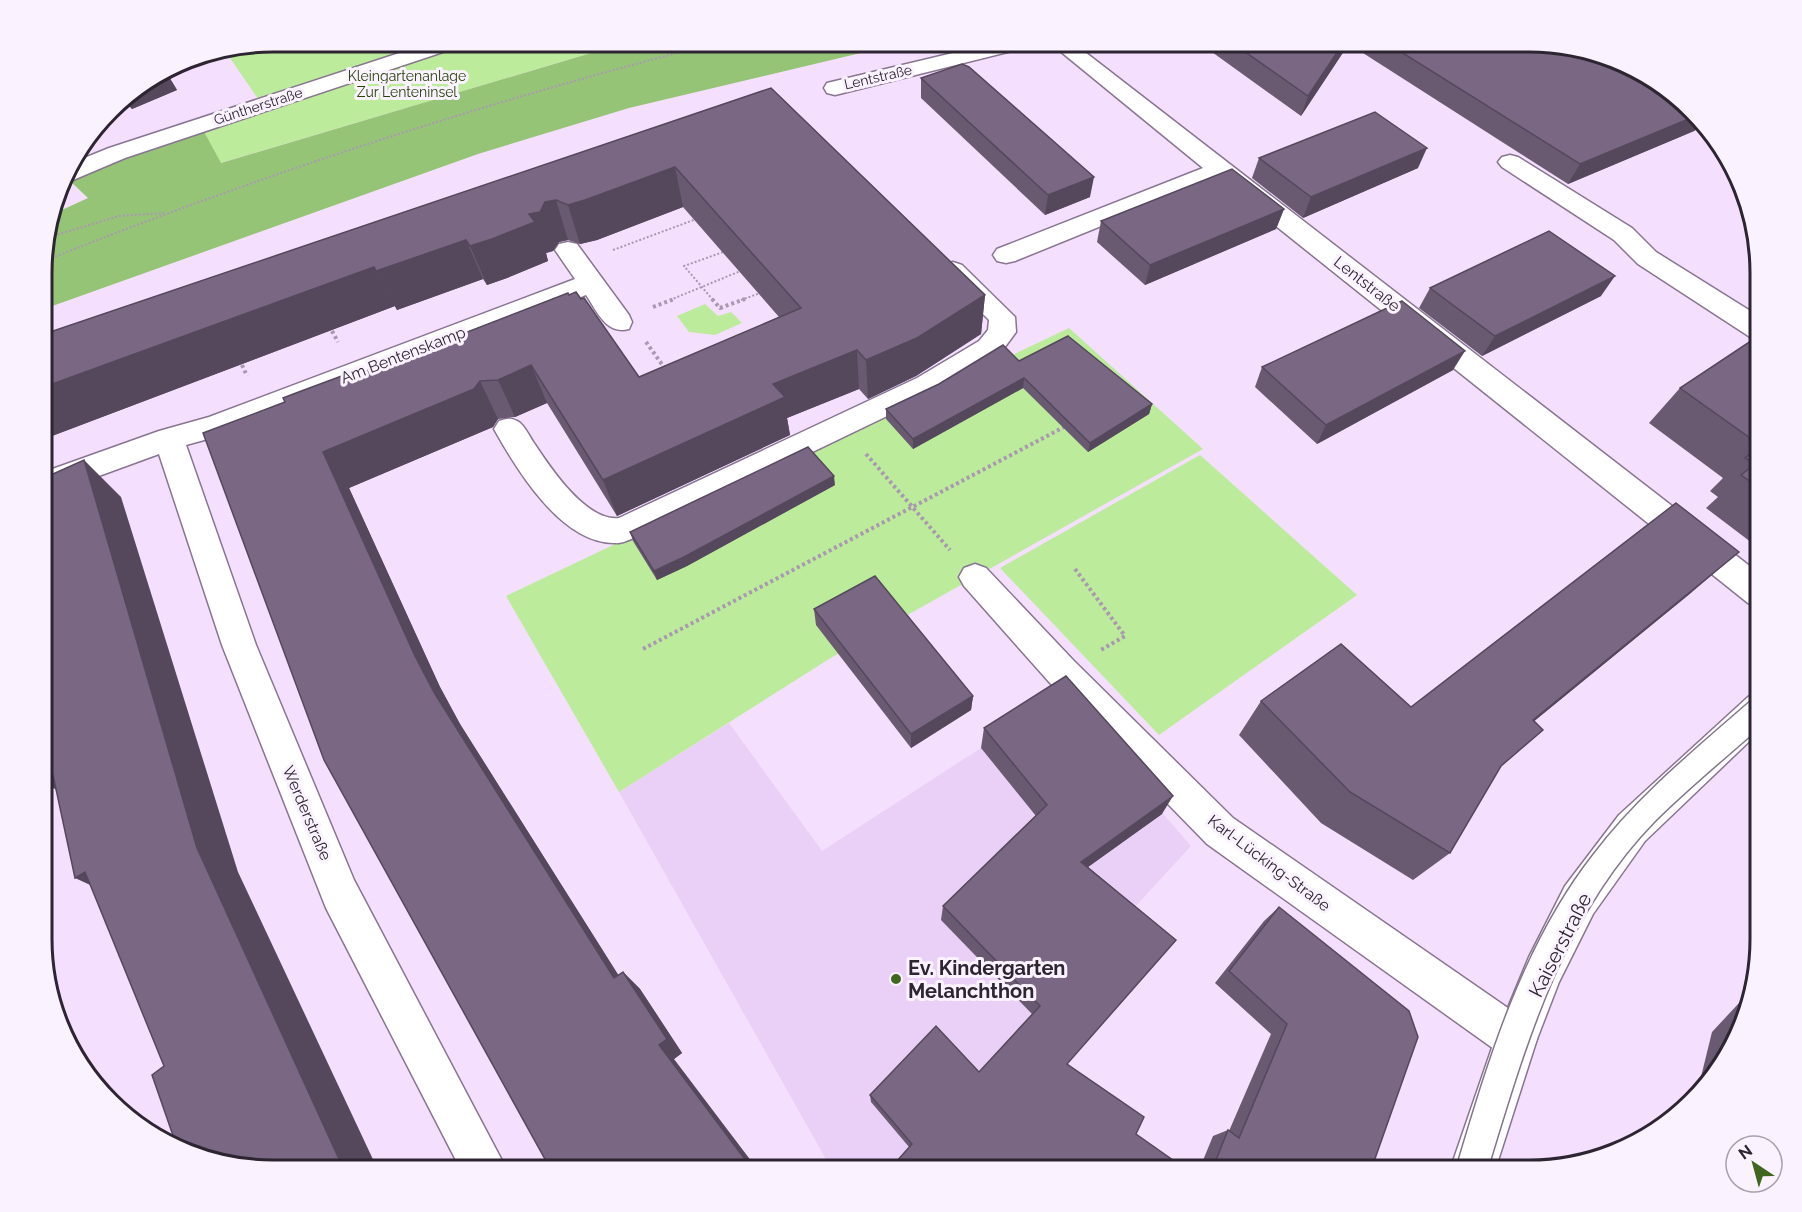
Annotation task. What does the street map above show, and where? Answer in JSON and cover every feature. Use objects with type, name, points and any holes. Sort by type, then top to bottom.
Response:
[{"type":"street","name":"Güntherstraße","points":[[81,165],[110,146],[421,52]]},
{"type":"street","name":"Lentstraße","points":[[835,87],[983,52]]},
{"type":"street","name":"Lentstraße","points":[[1072,52],[1750,585]]},
{"type":"street","points":[[1510,162],[1623,234],[1647,258],[1750,324]]},
{"type":"street","points":[[1006,255],[1221,169]]},
{"type":"street","points":[[509,429],[548,487],[569,510],[592,525],[612,532],[644,520],[927,385],[989,348],[1002,332],[1002,317],[933,252]]},
{"type":"street","points":[[579,266],[623,320]]},
{"type":"street","name":"Am Bentenskamp","points":[[52,481],[169,439],[216,426],[579,266]]},
{"type":"street","name":"Werderstraße","points":[[169,439],[244,656],[340,894],[480,1160]]},
{"type":"street","name":"Karl-Lücking-Straße","points":[[975,577],[1062,672],[1220,831],[1516,1039]]},
{"type":"street","name":"Kaiserstraße","points":[[1481,1160],[1516,1039],[1543,971],[1579,900],[1632,828],[1750,717]]},
{"type":"path","points":[[53,257],[168,213],[476,109],[682,52]]},
{"type":"path","points":[[693,211],[700,218]]},
{"type":"path","points":[[56,235],[119,216],[168,213]]},
{"type":"path","points":[[579,266],[707,215]]},
{"type":"path","points":[[733,248],[684,266],[720,308],[770,289]]},
{"type":"path","points":[[669,373],[623,320],[751,267]]},
{"type":"path","points":[[643,649],[1067,425]]},
{"type":"path","points":[[865,453],[975,577]]},
{"type":"path","points":[[1062,672],[1125,636],[1075,569]]},
{"type":"shaded area","name":"Ev. Kindergarten Melanchthon","points":[[1061,696],[1191,846],[903,1160],[826,1160],[619,792],[729,723],[822,851]]},
{"type":"green space","points":[[274,52],[399,52],[258,99],[230,58],[245,54]]},
{"type":"green space","name":"Kleingartenanlage Zur Lenteninsel","points":[[441,52],[594,52],[220,163],[202,128]]},
{"type":"green space","points":[[594,52],[865,52],[629,108],[478,154],[52,306],[54,245],[62,210],[88,198],[72,183],[73,179],[119,158],[202,128],[221,163]]},
{"type":"green space","points":[[705,304],[718,316],[731,312],[742,323],[715,335],[689,332],[677,316]]},
{"type":"green space","points":[[1069,328],[1203,449],[829,659],[619,792],[506,596]]},
{"type":"green space","points":[[1200,455],[1357,595],[1159,735],[1000,568]]},
{"type":"building","points":[[1245,52],[1337,52],[1308,96]]},
{"type":"building","points":[[1401,52],[1528,52],[1557,54],[1585,60],[1613,69],[1639,82],[1663,98],[1687,120],[1580,164]]},
{"type":"building","points":[[962,64],[969,67],[1094,177],[1048,195],[921,78]]},
{"type":"building","points":[[771,88],[985,295],[917,338],[866,360],[857,350],[773,384],[785,397],[603,480],[531,365],[498,380],[480,381],[474,389],[323,452],[415,656],[435,694],[614,978],[623,972],[667,1039],[659,1045],[745,1160],[545,1160],[324,760],[203,433],[285,402],[283,398],[355,371],[356,375],[568,293],[569,295],[576,292],[581,299],[584,298],[639,377],[801,308],[675,167],[568,205],[556,200],[545,202],[540,212],[529,214],[535,222],[492,239],[470,246],[466,240],[376,271],[374,267],[52,384],[52,331]]},
{"type":"building","points":[[1375,112],[1427,148],[1311,197],[1259,158]]},
{"type":"building","points":[[1232,169],[1284,209],[1150,265],[1101,221]]},
{"type":"building","points":[[1549,231],[1615,276],[1495,336],[1430,288]]},
{"type":"building","points":[[1402,301],[1465,351],[1326,425],[1262,367]]},
{"type":"building","points":[[1068,336],[1152,404],[1090,443],[1024,378],[913,439],[886,409],[939,384],[1003,345],[1019,361]]},
{"type":"building","points":[[1750,342],[1750,438],[1680,388]]},
{"type":"building","points":[[808,447],[834,476],[654,571],[630,532]]},
{"type":"building","points":[[84,460],[197,848],[339,1160],[245,1158],[203,1148],[173,1135],[152,1075],[164,1066],[85,872],[75,878],[52,775],[52,474]]},
{"type":"building","points":[[1750,468],[1750,481],[1741,475]]},
{"type":"building","points":[[1676,503],[1739,552],[1533,720],[1543,730],[1501,766],[1450,853],[1350,792],[1261,701],[1341,644],[1411,707]]},
{"type":"building","points":[[875,576],[973,696],[911,734],[814,609]]},
{"type":"building","points":[[1066,676],[1173,796],[1081,862],[1176,940],[1067,1064],[1144,1117],[1136,1134],[1173,1160],[898,1160],[912,1144],[870,1095],[936,1026],[979,1072],[1040,1006],[943,906],[1047,805],[984,728]]},
{"type":"building","points":[[1279,907],[1409,1011],[1418,1037],[1375,1160],[1216,1160],[1228,1130],[1239,1138],[1287,1024],[1229,971]]},
{"type":"tram line","points":[[1458,1160],[1480,1087],[1509,1005],[1526,965],[1568,889],[1611,831],[1651,789],[1750,701]]},
{"type":"tram line","points":[[1491,1160],[1533,1030],[1571,941],[1595,899],[1623,859],[1655,822],[1750,737]]},
{"type":"place","name":"Ev. Kindergarten Melanchthon","points":[[896,979]]}]
